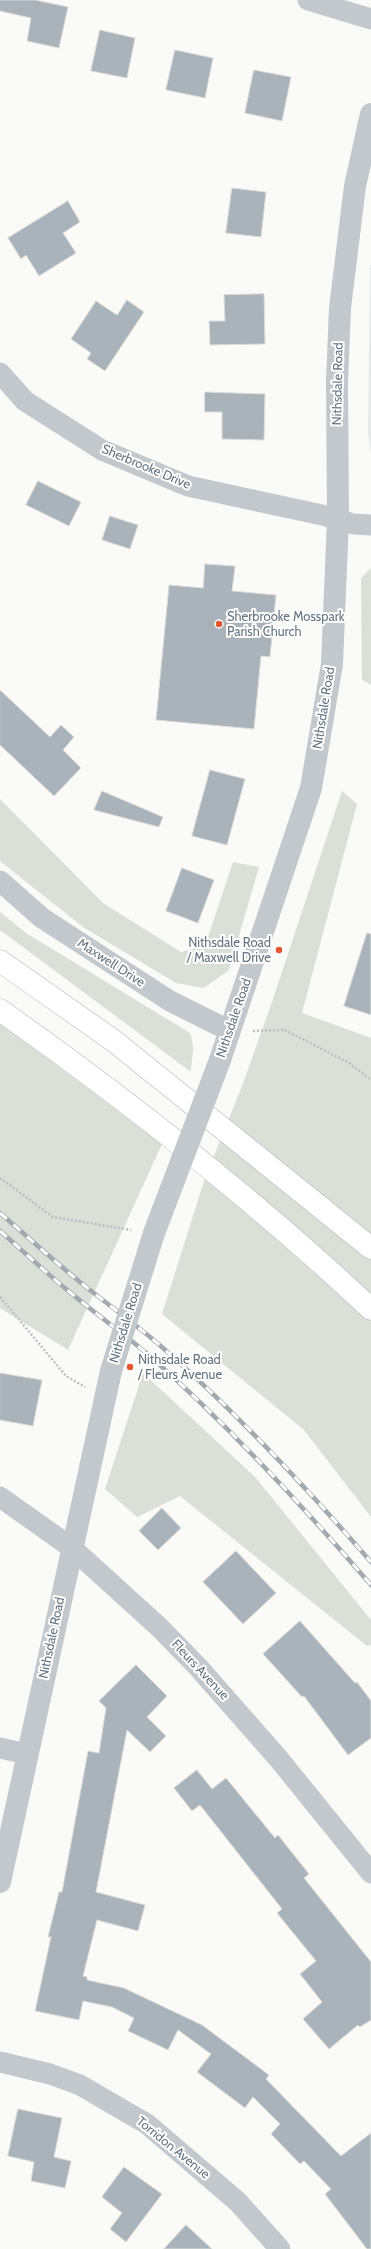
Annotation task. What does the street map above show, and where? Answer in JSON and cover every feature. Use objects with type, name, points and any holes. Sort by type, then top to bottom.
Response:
[{"type":"highway","points":[[0,961],[114,1041],[371,1248]]},
{"type":"highway","points":[[0,1010],[144,1115],[219,1175],[296,1241],[371,1309]]},
{"type":"street","points":[[308,0],[371,19]]},
{"type":"street","name":"Nithsdale Road","points":[[0,1882],[110,1371],[154,1233],[220,1060],[311,788],[332,664],[338,519],[337,381],[340,308],[355,186],[371,114]]},
{"type":"street","name":"Sherbrooke Drive","points":[[0,373],[25,401],[102,450],[188,486],[338,519],[354,524],[371,525]]},
{"type":"street","name":"Maxwell Drive","points":[[0,881],[48,922],[170,1001],[230,1031]]},
{"type":"street","name":"Fleurs Avenue","points":[[0,1497],[72,1548],[159,1627],[198,1667],[278,1758],[371,1873]]},
{"type":"street","points":[[0,1748],[27,1754]]},
{"type":"street","name":"Torridon Avenue","points":[[0,2062],[50,2074],[80,2085],[147,2124],[238,2202],[280,2249]]},
{"type":"path","points":[[230,1031],[285,1030],[349,1064],[371,1080]]},
{"type":"path","points":[[0,1178],[53,1217],[136,1230]]},
{"type":"path","points":[[0,1296],[66,1376],[89,1389]]},
{"type":"shaded area","points":[[371,265],[371,454],[368,433]]},
{"type":"shaded area","points":[[371,568],[371,685],[362,680],[361,578]]},
{"type":"shaded area","points":[[342,791],[357,804],[302,1013],[371,1038],[371,1517],[304,1430],[162,1314],[205,1178],[242,1086],[272,1002]]},
{"type":"shaded area","points":[[0,799],[103,903],[181,952],[205,946],[233,862],[259,867],[229,970],[204,988],[176,983],[83,927],[0,861]]},
{"type":"shaded area","points":[[0,912],[26,933],[190,1033],[193,1043],[191,1072],[0,930]]},
{"type":"shaded area","points":[[0,1022],[162,1144],[68,1350],[0,1308]]},
{"type":"shaded area","points":[[143,1373],[256,1478],[371,1620],[371,1645],[367,1646],[180,1496],[137,1517],[105,1489]]},
{"type":"building","points":[[0,0],[35,0],[68,7],[59,48],[27,41],[31,18],[0,11]]},
{"type":"building","points":[[100,30],[135,38],[127,78],[91,71]]},
{"type":"building","points":[[175,50],[213,58],[205,98],[166,90]]},
{"type":"building","points":[[254,70],[291,77],[282,121],[245,113]]},
{"type":"building","points":[[232,188],[266,192],[261,237],[226,233]]},
{"type":"building","points":[[68,201],[80,222],[63,233],[76,253],[39,276],[26,255],[21,259],[8,238]]},
{"type":"building","points":[[264,294],[265,344],[210,345],[209,321],[225,321],[224,295]]},
{"type":"building","points":[[127,300],[144,312],[105,371],[87,359],[91,353],[71,339],[96,301],[117,315]]},
{"type":"building","points":[[205,392],[265,394],[264,440],[222,439],[222,412],[205,412]]},
{"type":"building","points":[[38,481],[81,502],[69,526],[26,505]]},
{"type":"building","points":[[110,516],[138,525],[130,549],[102,540]]},
{"type":"building","name":"Sherbrooke Mosspark Parish Church","points":[[205,564],[235,566],[232,591],[276,595],[270,657],[261,656],[254,729],[156,720],[169,585],[203,588]]},
{"type":"building","points":[[0,690],[50,737],[61,725],[74,737],[63,750],[81,768],[54,796],[0,745]]},
{"type":"building","points":[[210,770],[245,779],[227,845],[192,836]]},
{"type":"building","points":[[102,791],[163,817],[159,827],[94,810]]},
{"type":"building","points":[[182,868],[214,880],[198,923],[166,911]]},
{"type":"building","points":[[367,933],[371,934],[371,1015],[344,1006]]},
{"type":"building","points":[[0,1373],[42,1380],[33,1426],[0,1420]]},
{"type":"building","points":[[162,1508],[181,1528],[158,1550],[139,1531]]},
{"type":"building","points":[[236,1551],[276,1593],[243,1624],[203,1582]]},
{"type":"building","points":[[300,1621],[355,1683],[357,1682],[371,1701],[371,1738],[348,1755],[304,1696],[302,1697],[263,1654]]},
{"type":"building","points":[[136,1665],[167,1696],[147,1717],[166,1736],[150,1752],[127,1730],[96,1892],[145,1905],[138,1931],[97,1920],[83,1976],[87,1977],[87,1980],[124,1988],[202,2025],[269,2075],[266,2079],[341,2156],[371,2133],[371,2249],[367,2249],[325,2194],[331,2189],[304,2161],[300,2164],[271,2134],[280,2124],[253,2097],[245,2108],[197,2072],[211,2054],[178,2030],[168,2050],[128,2031],[134,2018],[112,2007],[83,2001],[79,2020],[35,2011],[51,1937],[48,1937],[59,1892],[62,1892],[88,1751],[99,1753],[106,1708],[99,1701]]},
{"type":"building","points":[[197,1770],[212,1789],[226,1778],[275,1838],[278,1835],[309,1874],[304,1878],[371,1962],[371,2020],[360,2027],[358,2025],[329,2049],[303,2019],[322,2002],[300,1974],[316,1961],[277,1913],[282,1909],[200,1805],[192,1811],[174,1788]]},
{"type":"building","points":[[18,2109],[62,2118],[54,2157],[71,2161],[65,2188],[31,2181],[34,2162],[8,2156]]},
{"type":"building","points":[[124,2167],[162,2194],[126,2242],[110,2229],[122,2213],[102,2197]]},
{"type":"building","points":[[186,2225],[212,2249],[164,2249]]},
{"type":"railway","points":[[0,1213],[63,1268],[154,1340],[191,1373],[271,1452],[322,1506],[371,1562]]},
{"type":"railway","points":[[0,1231],[49,1275],[151,1357],[209,1411],[265,1467],[319,1525],[371,1585]]},
{"type":"place","name":"Sherbrooke Mosspark Parish Church","points":[[219,624]]},
{"type":"place","name":"Nithsdale Road / Maxwell Drive","points":[[279,950]]},
{"type":"place","name":"Nithsdale Road / Fleurs Avenue","points":[[130,1367]]}]
